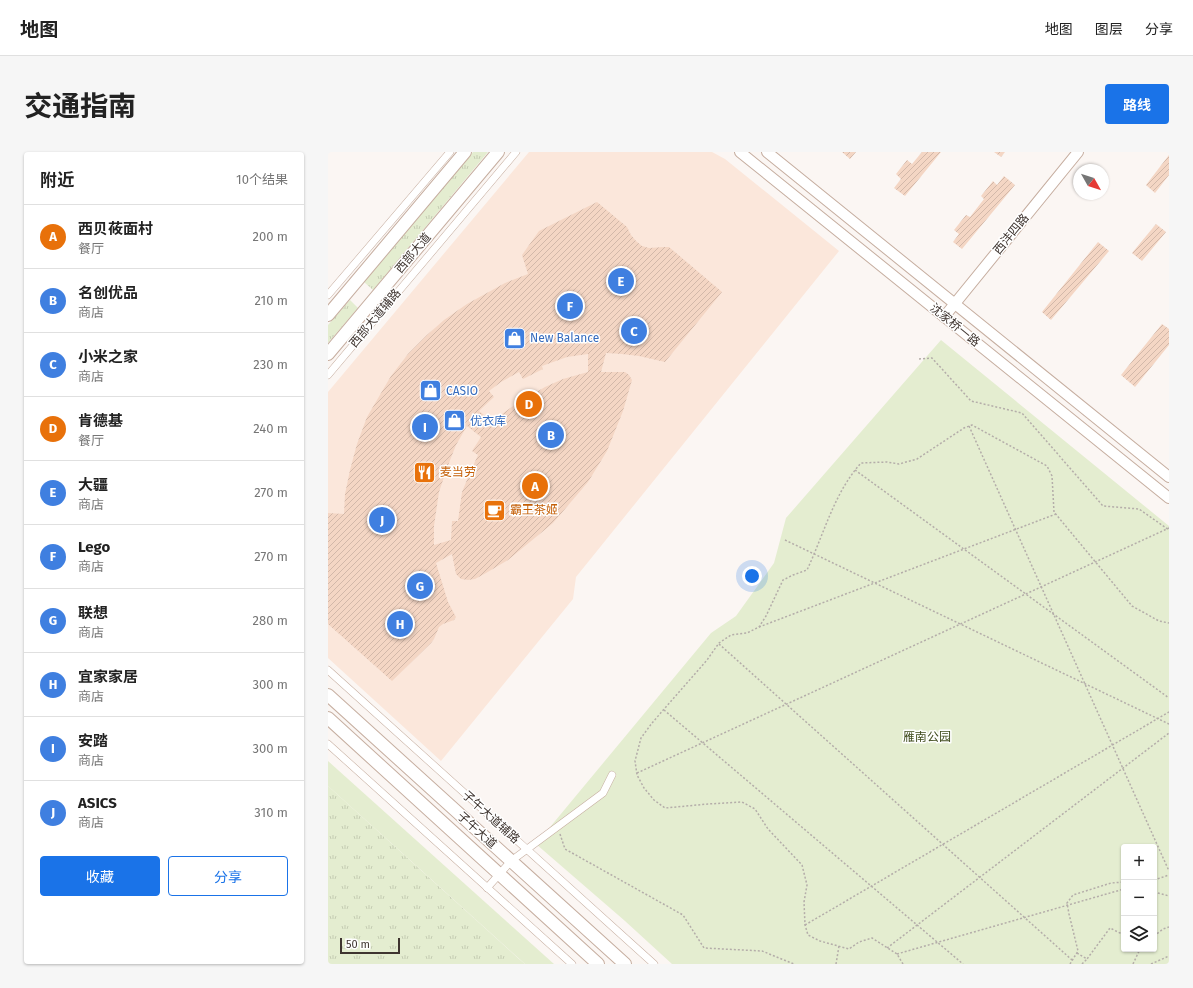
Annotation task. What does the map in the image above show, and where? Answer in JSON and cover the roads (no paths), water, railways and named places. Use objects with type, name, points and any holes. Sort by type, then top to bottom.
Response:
[{"type":"main road","points":[[328,314],[465,152]]},
{"type":"main road","name":"西部大道","points":[[328,354],[498,152]]},
{"type":"main road","name":"沈家桥一路","points":[[740,152],[1169,498]]},
{"type":"main road","name":"沈家桥一路","points":[[767,152],[956,303],[1169,477]]},
{"type":"main road","name":"西沣四路","points":[[944,316],[1078,152]]},
{"type":"main road","name":"子午大道","points":[[328,695],[626,964]]},
{"type":"main road","name":"子午大道","points":[[328,718],[598,964]]},
{"type":"street","points":[[328,295],[450,152]]},
{"type":"street","name":"西部大道辅路","points":[[328,374],[516,152]]},
{"type":"street","name":"子午大道辅路","points":[[328,670],[654,964]]},
{"type":"street","points":[[328,744],[572,964]]},
{"type":"street","points":[[487,888],[511,861],[603,793],[612,775]]},
{"type":"place","name":"大疆","points":[[621,281]]},
{"type":"place","name":"Lego","points":[[570,306]]},
{"type":"place","name":"小米之家","points":[[634,331]]},
{"type":"place","name":"New Balance","points":[[514,338]]},
{"type":"place","name":"CASIO","points":[[430,391]]},
{"type":"place","name":"肯德基","points":[[529,404]]},
{"type":"place","name":"优衣库","points":[[455,421]]},
{"type":"place","name":"安踏","points":[[425,427]]},
{"type":"place","name":"名创优品","points":[[551,435]]},
{"type":"place","name":"麦当劳","points":[[424,472]]},
{"type":"place","name":"西贝莜面村","points":[[535,486]]},
{"type":"place","name":"霸王茶姬","points":[[494,510]]},
{"type":"place","name":"ASICS","points":[[382,520]]},
{"type":"place","name":"联想","points":[[420,586]]},
{"type":"place","name":"宜家家居","points":[[400,624]]},
{"type":"park label","name":"雁南公园","points":[[927,737]]}]
